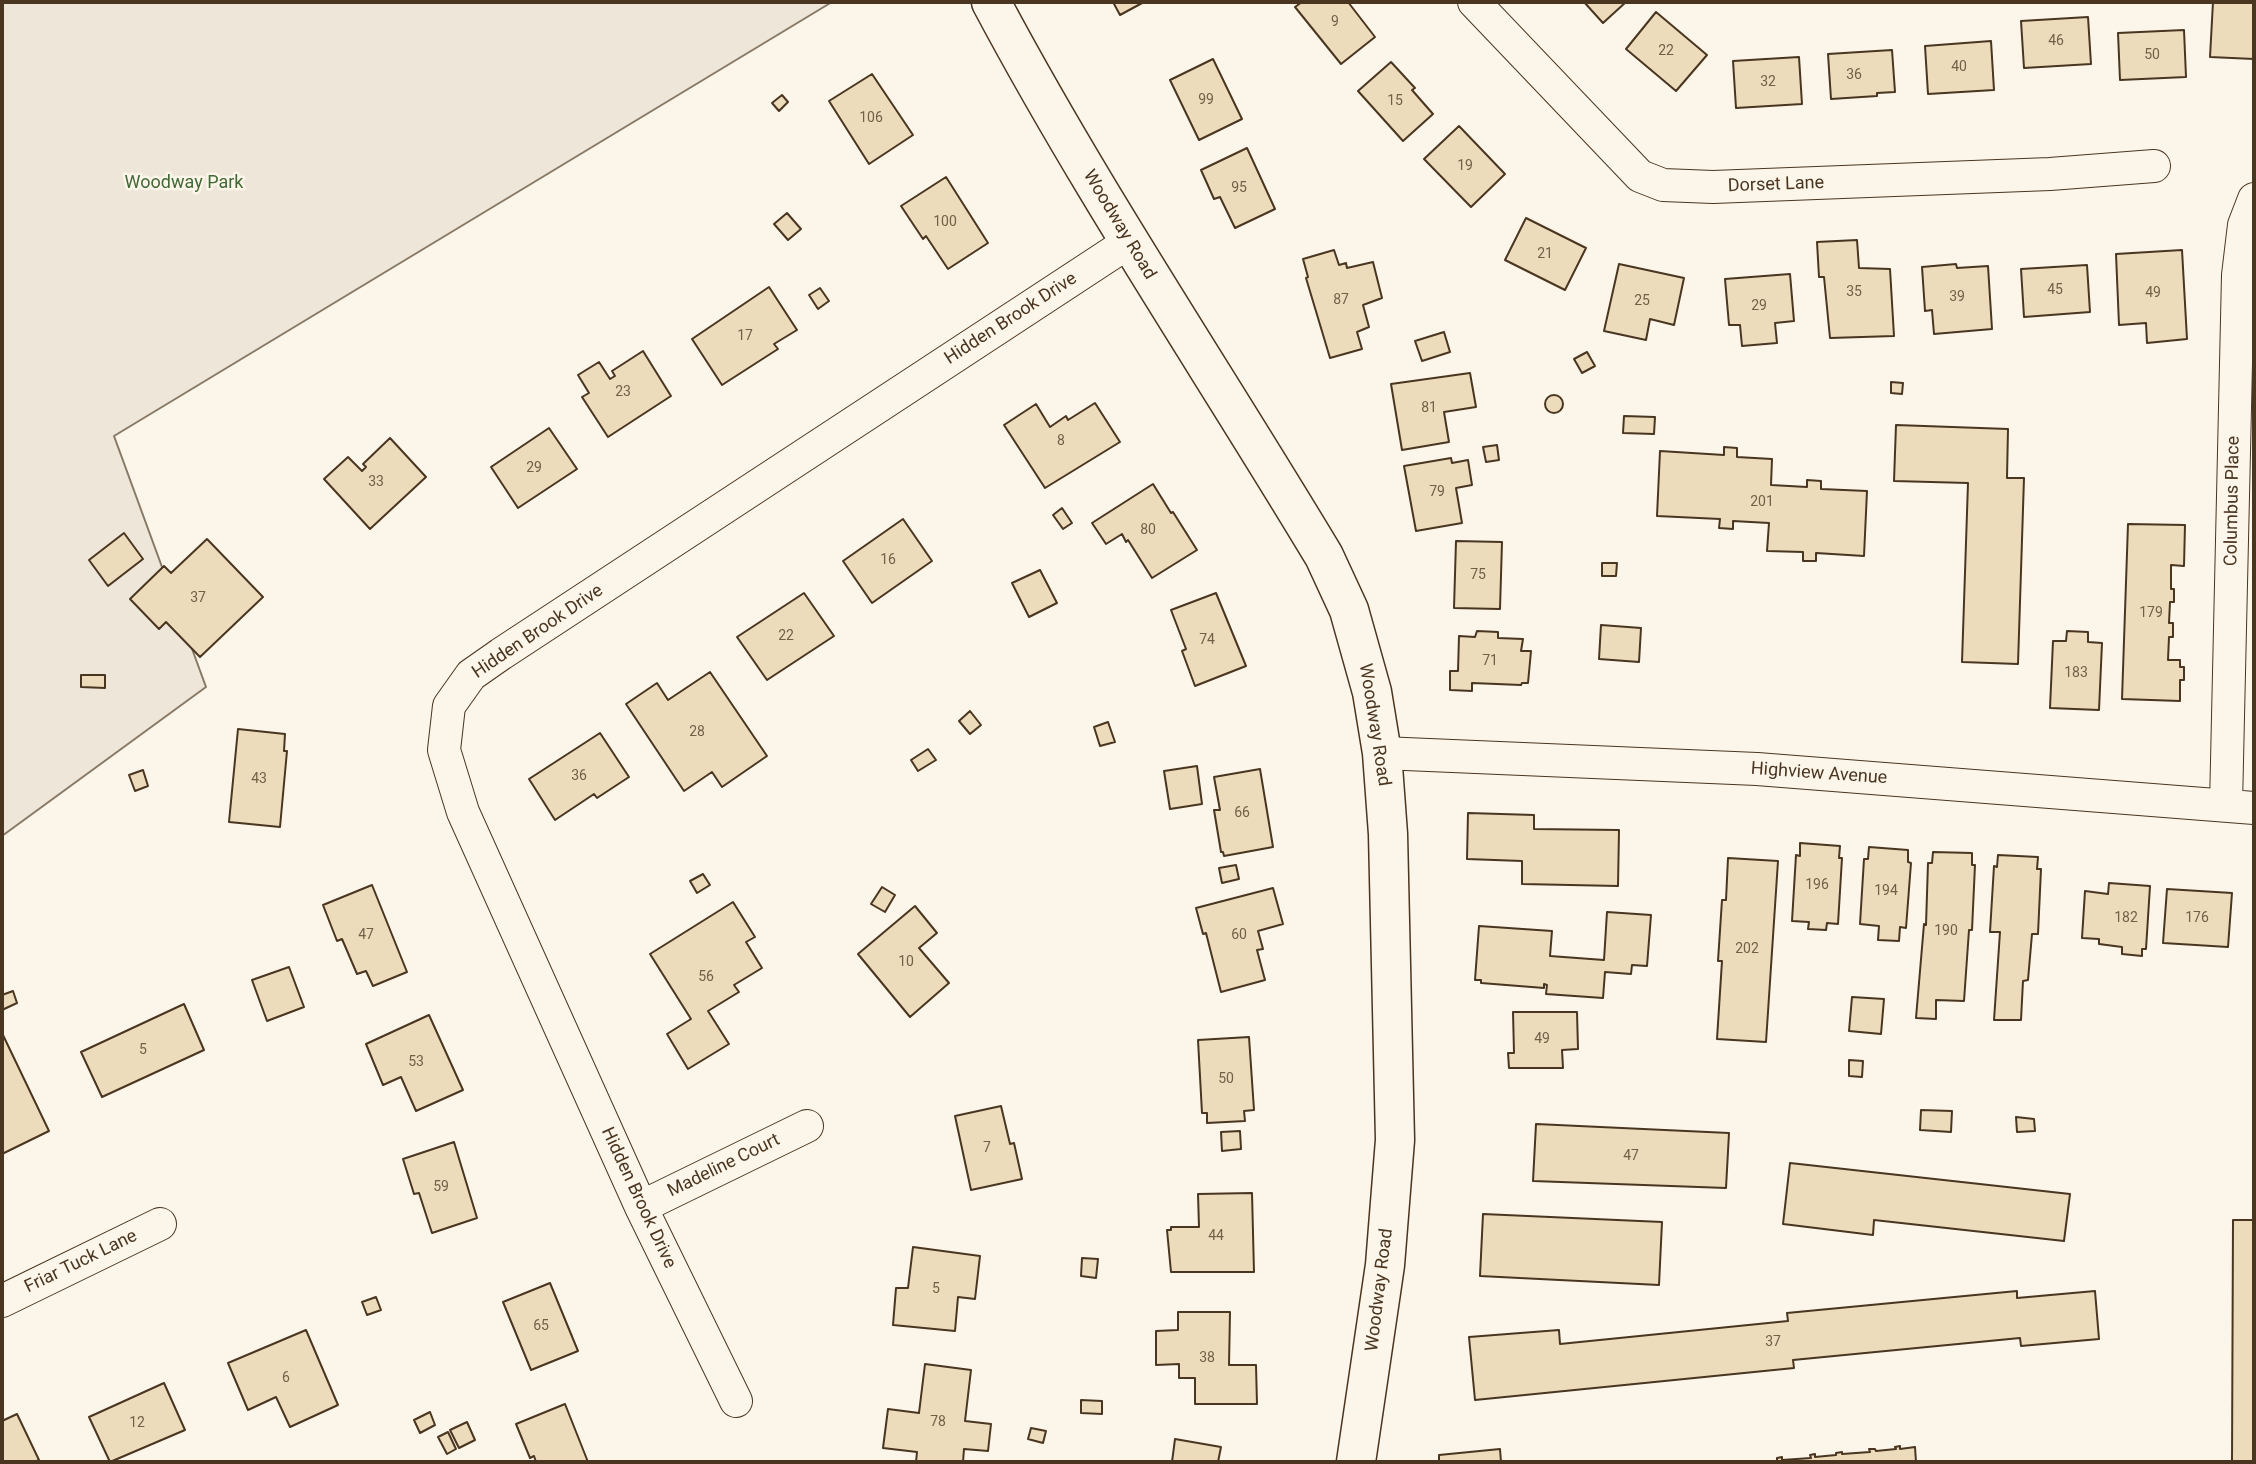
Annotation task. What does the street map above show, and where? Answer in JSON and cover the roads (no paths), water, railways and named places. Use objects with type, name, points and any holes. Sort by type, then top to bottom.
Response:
[{"type":"street","name":"Woodway Road","points":[[991,2],[1061,128],[1129,242],[1295,508],[1337,581],[1360,645],[1373,692],[1382,753],[1388,834],[1395,1140],[1385,1265],[1356,1462]]},
{"type":"street","name":"Dorset Lane","points":[[1475,2],[1640,176],[1663,185],[1713,187],[2050,174],[2154,166]]},
{"type":"street","name":"Columbus Place","points":[[2240,807],[2238,275],[2244,225],[2254,199]]},
{"type":"street","name":"Hidden Brook Drive","points":[[736,1401],[640,1207],[463,812],[444,750],[449,706],[471,674],[1129,242]]},
{"type":"street","name":"Highview Avenue","points":[[1382,753],[1757,769],[2240,807]]},
{"type":"street","name":"Madeline Court","points":[[640,1207],[807,1126]]},
{"type":"street","name":"Friar Tuck Lane","points":[[2,1301],[160,1224]]},
{"type":"park label","name":"Woodway Park","points":[[184,183]]}]
